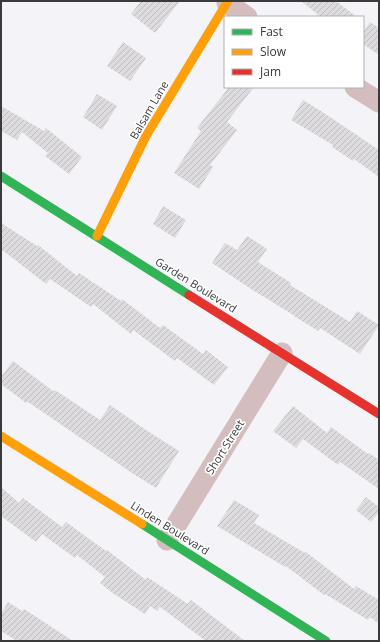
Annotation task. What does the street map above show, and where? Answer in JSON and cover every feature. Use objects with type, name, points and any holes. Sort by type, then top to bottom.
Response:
[{"type":"street","points":[[228,2],[246,16]]},
{"type":"street","name":"Balsam Lane","points":[[97,236],[146,136],[228,2]]},
{"type":"street","points":[[357,88],[379,102]]},
{"type":"street","name":"Garden Boulevard","points":[[1,176],[379,414]]},
{"type":"street","name":"Short Street","points":[[167,540],[282,353]]},
{"type":"street","name":"Linden Boulevard","points":[[1,436],[167,540],[304,635],[326,641]]},
{"type":"building","points":[[141,1],[180,1],[155,33],[131,14]]},
{"type":"building","points":[[301,1],[336,1],[356,16],[320,16]]},
{"type":"building","points":[[370,22],[379,28],[379,55],[364,45],[364,31]]},
{"type":"building","points":[[123,42],[146,58],[130,81],[107,66]]},
{"type":"building","points":[[228,88],[253,88],[227,122],[237,130],[210,165],[213,167],[199,189],[174,173],[201,131],[197,128]]},
{"type":"building","points":[[97,94],[117,106],[102,130],[83,117]]},
{"type":"building","points":[[303,100],[379,150],[379,177],[354,159],[353,161],[332,147],[333,145],[291,120]]},
{"type":"building","points":[[1,106],[44,131],[46,128],[82,157],[69,174],[45,156],[48,153],[22,132],[17,140],[1,131]]},
{"type":"building","points":[[163,206],[186,220],[175,238],[153,224]]},
{"type":"building","points":[[1,223],[37,246],[38,245],[77,276],[79,273],[121,301],[122,299],[160,328],[163,325],[203,354],[206,350],[228,367],[214,385],[177,358],[175,361],[133,330],[131,334],[93,304],[91,307],[50,279],[46,284],[1,249]]},
{"type":"building","points":[[247,236],[267,249],[258,262],[291,283],[290,285],[350,322],[357,311],[379,325],[360,354],[320,328],[318,331],[212,263],[225,243],[237,250]]},
{"type":"building","points":[[13,361],[53,391],[55,390],[100,420],[110,405],[179,451],[156,488],[28,402],[26,403],[1,384],[1,377]]},
{"type":"building","points":[[293,406],[327,433],[331,427],[368,454],[369,453],[379,460],[379,489],[340,462],[338,465],[303,439],[296,448],[273,431]]},
{"type":"building","points":[[1,487],[19,503],[23,498],[62,527],[66,522],[106,551],[107,550],[146,580],[147,577],[188,604],[191,600],[245,641],[206,641],[160,607],[157,611],[150,606],[145,614],[100,583],[105,577],[77,555],[75,558],[42,534],[36,542],[1,516]]},
{"type":"building","points":[[366,497],[379,507],[379,512],[371,522],[356,510]]},
{"type":"building","points":[[234,500],[259,515],[254,523],[305,553],[306,552],[354,589],[356,586],[379,600],[379,624],[370,617],[368,620],[325,594],[324,595],[286,566],[285,567],[217,526]]},
{"type":"building","points":[[8,602],[22,611],[24,609],[73,641],[17,641],[1,631],[1,614]]},
{"type":"traffic: fast","points":[[1,176],[189,295]]},
{"type":"traffic: fast","points":[[142,524],[326,641]]},
{"type":"traffic: slow","points":[[97,236],[146,136],[228,1]]},
{"type":"traffic: slow","points":[[1,436],[142,524]]},
{"type":"traffic: jam","points":[[189,295],[379,414]]}]
